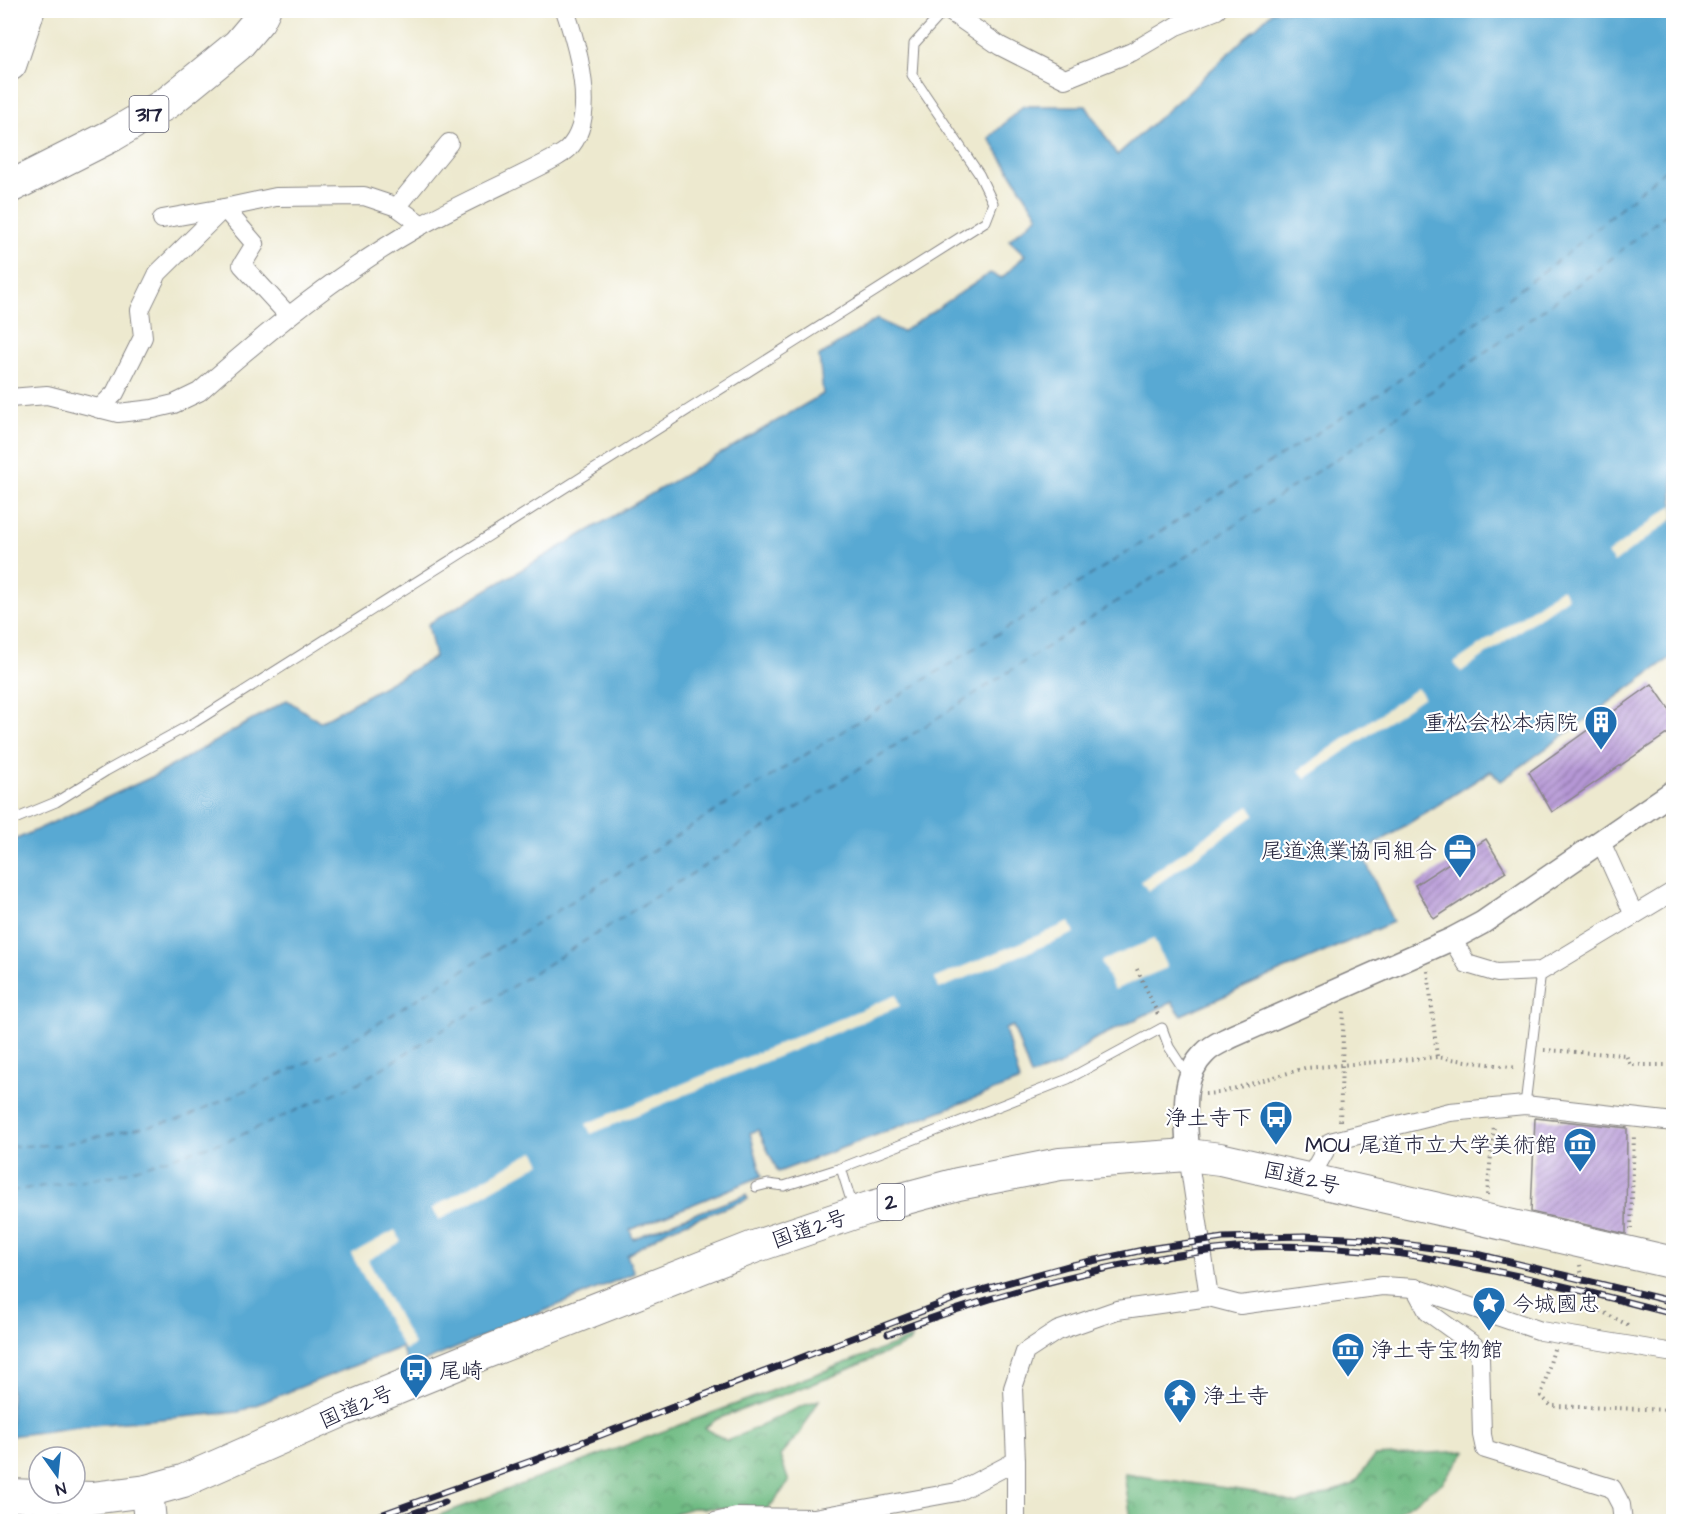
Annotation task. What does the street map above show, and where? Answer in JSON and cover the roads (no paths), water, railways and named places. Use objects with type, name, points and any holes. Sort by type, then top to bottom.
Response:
[{"type":"highway","points":[[10,64],[28,10]]},
{"type":"highway","name":"317","points":[[10,187],[113,135],[167,103],[238,45],[259,20],[264,10]]},
{"type":"highway","name":"国道2号","points":[[10,1495],[92,1510],[149,1506],[183,1481],[344,1410],[754,1247],[855,1213],[958,1184],[1060,1164],[1188,1155],[1220,1159],[1674,1263]]},
{"type":"street","points":[[10,398],[47,395],[99,409],[135,412],[188,398],[199,392],[288,315],[337,280],[422,225],[553,159],[568,149],[574,141],[582,119],[582,84],[579,59],[565,10]]},
{"type":"street","points":[[947,10],[1000,46],[1065,79],[1132,52],[1176,26],[1217,10]]},
{"type":"street","points":[[397,207],[449,143]]},
{"type":"street","points":[[162,219],[276,197],[363,196],[397,207],[422,225]]},
{"type":"street","points":[[224,208],[255,244],[242,265],[288,315]]},
{"type":"street","points":[[99,409],[115,393],[143,337],[140,310],[158,273],[224,208]]},
{"type":"street","points":[[1209,1297],[1188,1155],[1190,1073],[1205,1052],[1233,1035],[1452,939],[1482,923],[1674,792]]},
{"type":"street","points":[[1601,842],[1634,915]]},
{"type":"street","points":[[1452,939],[1467,964],[1497,973],[1541,972],[1674,891]]},
{"type":"street","points":[[1309,1179],[1330,1142],[1450,1112],[1525,1105],[1674,1122]]},
{"type":"street","points":[[1017,1521],[1013,1388],[1025,1352],[1057,1331],[1117,1310],[1209,1297],[1240,1305],[1382,1286],[1415,1288],[1541,1331],[1674,1353]]},
{"type":"street","points":[[1415,1288],[1428,1312],[1475,1347],[1480,1358],[1482,1435],[1485,1449],[1612,1488],[1621,1505],[1623,1521]]},
{"type":"street","points":[[715,1521],[736,1517],[801,1516],[814,1518],[957,1492],[1016,1461]]},
{"type":"lane","points":[[10,821],[56,802],[106,771],[195,722],[986,221],[993,203],[979,174],[912,75],[914,44],[947,10]]},
{"type":"lane","points":[[1525,1105],[1541,972]]},
{"type":"lane","points":[[756,1187],[768,1184],[784,1186],[841,1168],[1068,1078],[1162,1028],[1188,1086]]},
{"type":"lane","points":[[841,1168],[855,1213]]},
{"type":"water","points":[[1273,11],[1673,11],[1673,656],[1501,781],[1491,771],[1362,853],[1393,922],[1181,1015],[1172,1002],[1093,1040],[1059,1066],[1031,1076],[1013,1026],[1005,1029],[1020,1081],[778,1172],[758,1130],[750,1133],[762,1176],[630,1230],[633,1239],[746,1195],[748,1199],[669,1229],[627,1255],[634,1273],[409,1368],[401,1347],[238,1412],[93,1425],[11,1436],[10,842],[156,775],[287,700],[320,722],[435,657],[428,624],[823,394],[819,356],[877,319],[902,332],[990,273],[1002,278],[1025,255],[1009,240],[1038,216],[989,138],[1023,106],[1086,106],[1117,155],[1189,91]]},
{"type":"railway","points":[[361,1522],[554,1453],[964,1295],[1068,1266],[1148,1249],[1223,1238],[1304,1236],[1366,1239],[1477,1254],[1674,1302]]},
{"type":"railway","points":[[888,1334],[973,1304],[1102,1269],[1191,1253],[1275,1246],[1335,1248],[1416,1256],[1536,1280],[1674,1314]]},
{"type":"railway","points":[[400,1518],[445,1502]]},
{"type":"place","name":"重松会松本病院","points":[[1601,751]]},
{"type":"place","name":"尾道漁業協同組合","points":[[1460,879]]},
{"type":"place","name":"浄土寺下","points":[[1276,1146]]},
{"type":"place","name":"MOU 尾道市立大学美術館","points":[[1580,1173]]},
{"type":"place","name":"今城國忠","points":[[1489,1332]]},
{"type":"place","name":"浄土寺宝物館","points":[[1348,1378]]},
{"type":"place","name":"尾崎","points":[[416,1399]]},
{"type":"place","name":"浄土寺","points":[[1180,1424]]}]
